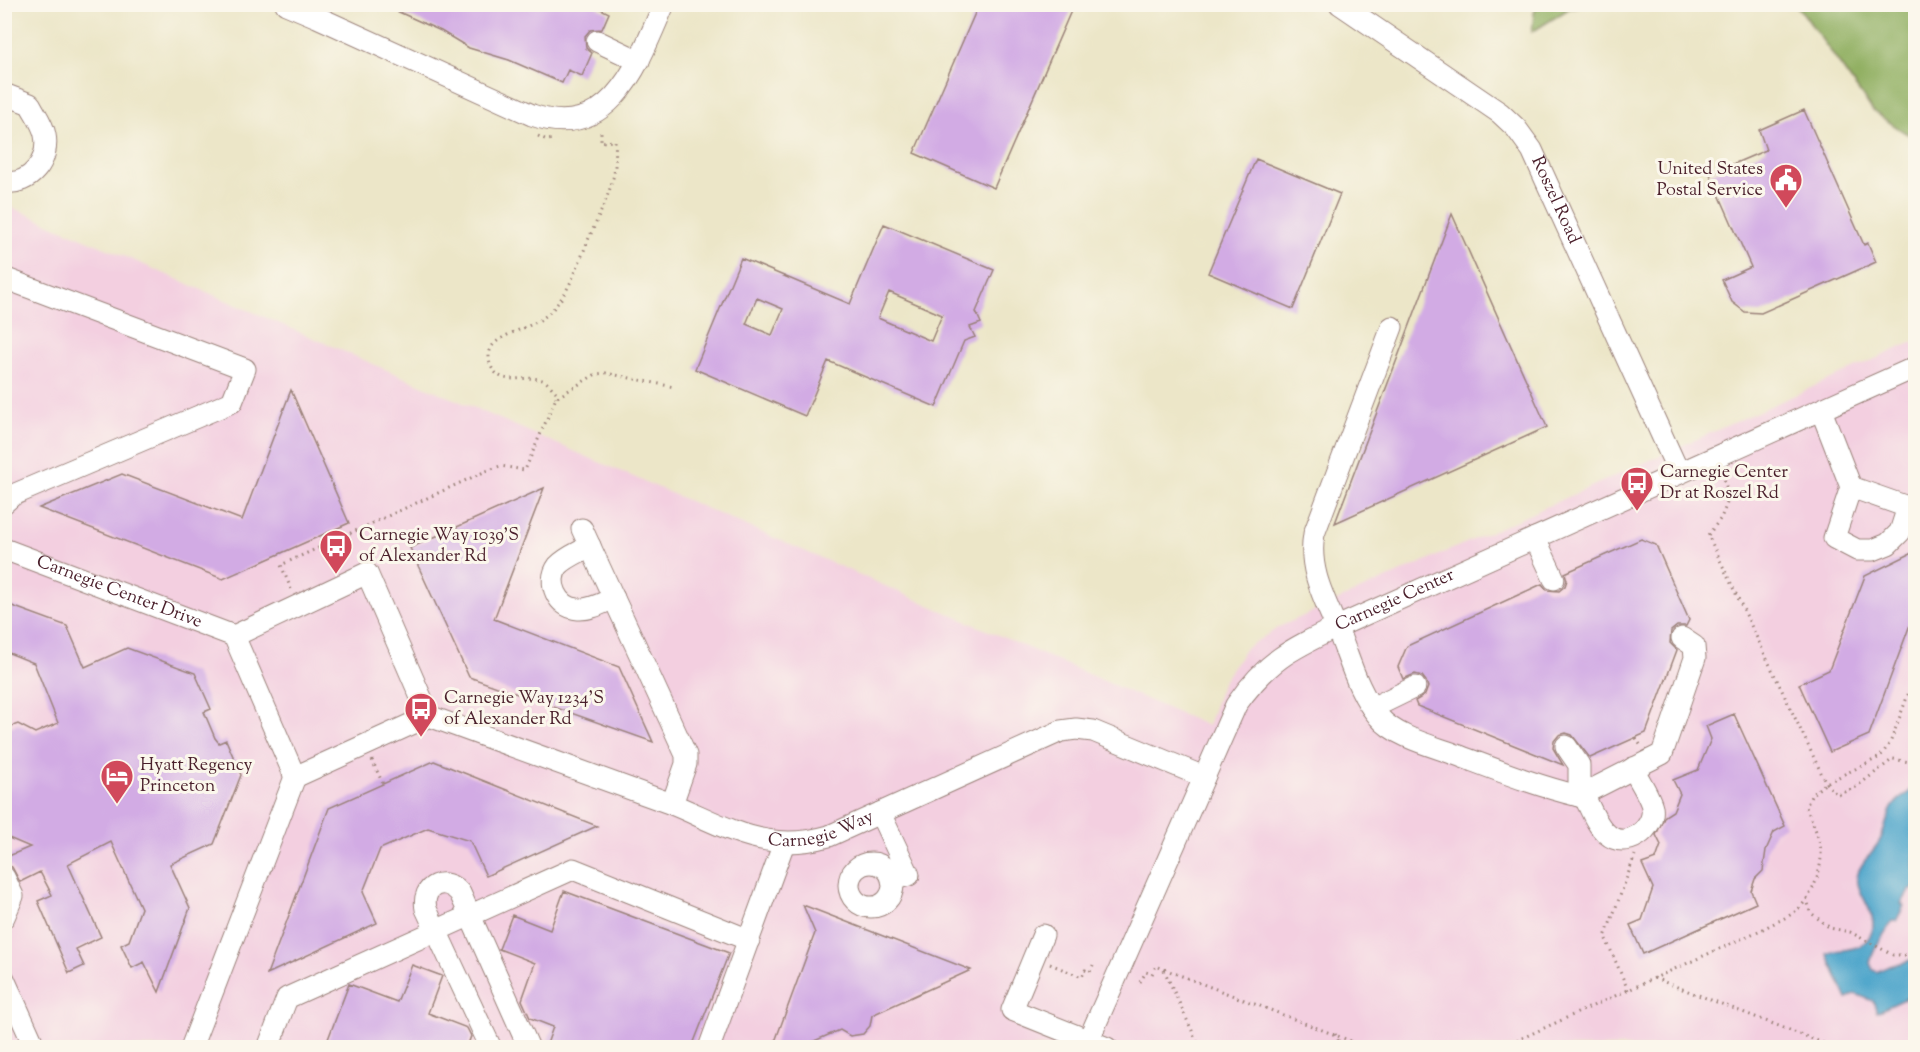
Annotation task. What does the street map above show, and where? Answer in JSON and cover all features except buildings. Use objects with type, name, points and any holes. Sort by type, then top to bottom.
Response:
[{"type":"street","points":[[286,4],[320,11],[532,115],[552,122],[569,121],[599,111],[612,100],[639,61],[664,4]]},
{"type":"street","name":"Roszel Road","points":[[1340,4],[1500,113],[1516,128],[1532,150],[1679,473]]},
{"type":"street","points":[[597,41],[639,61]]},
{"type":"street","points":[[4,94],[30,104],[45,134],[46,150],[38,169],[27,178],[14,183],[4,182]]},
{"type":"street","points":[[4,278],[245,369],[232,402],[13,495],[4,503]]},
{"type":"street","points":[[1392,327],[1314,534],[1311,549],[1320,589],[1361,690],[1379,718],[1402,734],[1547,788],[1581,795],[1662,754],[1695,658],[1694,645],[1682,638]]},
{"type":"street","name":"Carnegie Center","points":[[1094,1045],[1236,705],[1251,683],[1270,665],[1291,650],[1337,627],[1916,367]]},
{"type":"street","points":[[1821,410],[1851,487],[1834,538],[1857,550],[1873,550],[1888,544],[1900,532],[1912,508],[1851,487]]},
{"type":"street","points":[[614,598],[590,608],[575,609],[563,604],[554,592],[553,577],[558,566],[586,537],[614,598],[686,755],[686,764],[672,804]]},
{"type":"street","points":[[1535,538],[1554,579]]},
{"type":"street","name":"Carnegie Center Drive","points":[[4,549],[234,636]]},
{"type":"street","points":[[191,1047],[295,777],[429,716],[367,573],[234,636],[295,777]]},
{"type":"street","points":[[1372,708],[1415,687]]},
{"type":"street","name":"Carnegie Way","points":[[429,716],[672,804],[742,833],[784,843],[809,842],[829,836],[1061,731],[1076,729],[1093,731],[1204,777]]},
{"type":"street","points":[[1566,746],[1579,765],[1581,795],[1608,835],[1619,840],[1631,839],[1644,832],[1650,823],[1652,807],[1633,768]]},
{"type":"street","points":[[880,813],[909,875],[892,880]]},
{"type":"street","points":[[709,1047],[784,843]]},
{"type":"street","points":[[268,1047],[287,998],[573,869],[749,940]]},
{"type":"street","points":[[4,877],[13,896],[4,917]]},
{"type":"street","points":[[490,1047],[426,909],[424,901],[427,892],[433,886],[444,883],[454,886],[460,893],[529,1047]]},
{"type":"street","points":[[1042,935],[1012,1010],[1094,1045]]},
{"type":"street","points":[[4,979],[35,1047]]},
{"type":"path","points":[[298,606],[281,565],[486,471],[500,466],[525,470],[556,398],[556,392],[546,381],[508,379],[494,373],[489,363],[489,351],[495,343],[535,323],[551,311],[567,287],[613,179],[617,156],[615,141],[601,142],[601,123]]},
{"type":"path","points":[[536,135],[547,140],[558,138]]},
{"type":"path","points":[[556,398],[596,375],[606,373],[674,387]]},
{"type":"path","points":[[1715,457],[1729,498],[1721,518],[1708,536],[1826,783],[1837,795],[1856,786],[1893,759],[1916,761]]},
{"type":"path","points":[[1500,1047],[1763,929],[1796,911],[1807,898],[1816,877],[1821,853],[1817,834],[1806,807],[1812,794],[1826,783],[1880,757],[1890,743],[1910,692],[1916,684]]},
{"type":"path","points":[[369,753],[383,784]]},
{"type":"path","points":[[1628,990],[1605,937],[1638,847]]},
{"type":"path","points":[[1807,898],[1810,912],[1830,928],[1850,932],[1893,955],[1905,955],[1916,946]]},
{"type":"path","points":[[1044,962],[1082,977],[1085,970],[1090,972],[1093,965]]},
{"type":"path","points":[[1140,982],[1146,972],[1152,974],[1156,966],[1369,1047]]},
{"type":"path","points":[[1164,970],[1200,1047]]},
{"type":"path","points":[[1654,978],[1836,1047]]},
{"type":"path","points":[[1335,1034],[1342,1047]]},
{"type":"shaded area","points":[[4,204],[1208,726],[1222,683],[1246,648],[1281,626],[1915,341],[1915,1047],[5,1047]]},
{"type":"green space","points":[[1537,4],[1583,5],[1570,8],[1532,32]]},
{"type":"green space","points":[[1794,5],[1915,5],[1915,138],[1873,111],[1803,13]]},
{"type":"water","points":[[1915,785],[1915,888],[1909,891],[1901,904],[1904,906],[1896,921],[1892,921],[1877,945],[1870,963],[1873,970],[1877,972],[1915,958],[1915,994],[1877,1012],[1873,1001],[1856,994],[1847,999],[1827,954],[1861,945],[1871,933],[1872,916],[1860,890],[1858,873],[1881,838],[1892,808]]},
{"type":"place","name":"United States Postal Service","points":[[1786,209]]},
{"type":"place","name":"Carnegie Center Dr at Roszel Rd","points":[[1637,512]]},
{"type":"place","name":"Carnegie Way 1039'S of Alexander Rd","points":[[336,575]]},
{"type":"place","name":"Carnegie Way 1234'S of Alexander Rd","points":[[421,738]]},
{"type":"place","name":"Hyatt Regency Princeton","points":[[117,805]]}]
